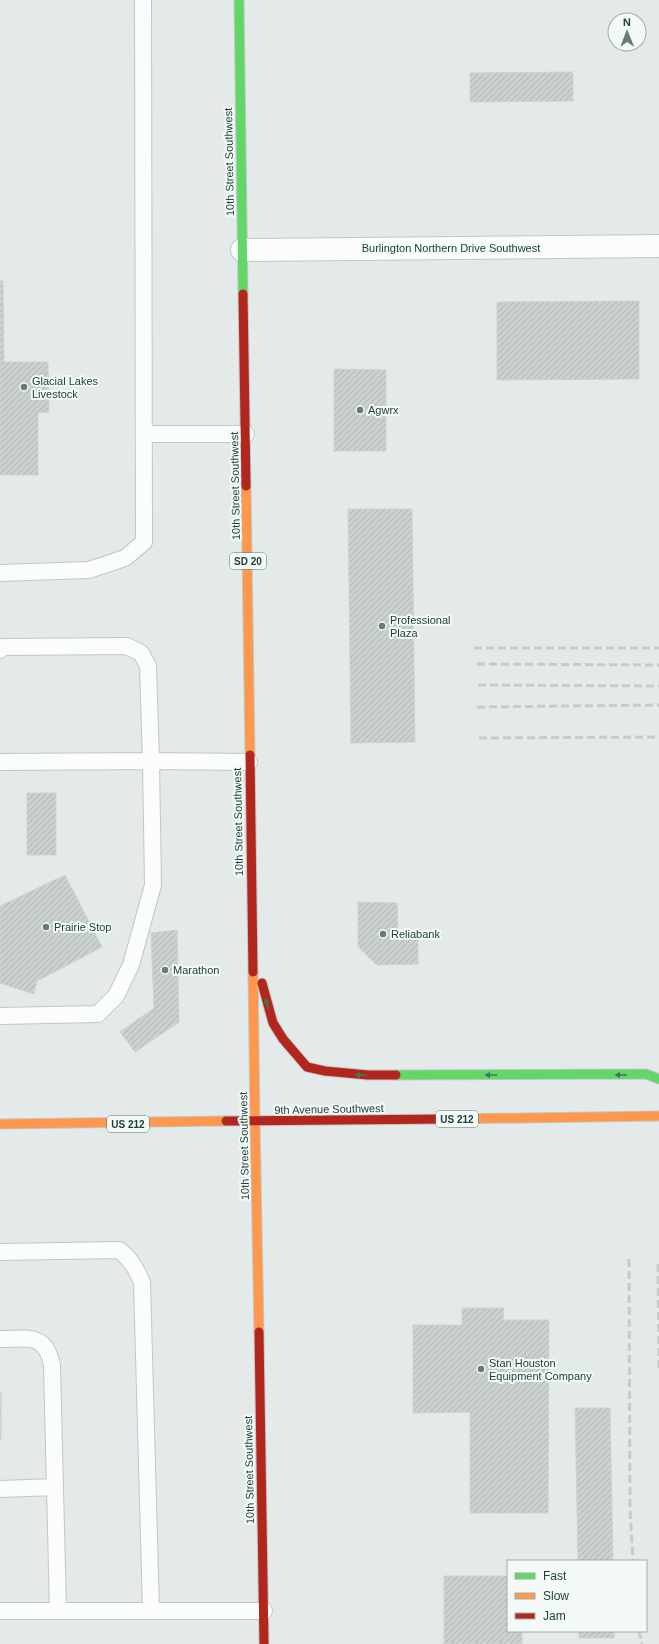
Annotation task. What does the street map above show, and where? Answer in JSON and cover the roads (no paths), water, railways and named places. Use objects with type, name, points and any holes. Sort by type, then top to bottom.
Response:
[{"type":"main road","name":"10th Street Southwest","points":[[239,0],[250,675],[249,762],[264,1644]]},
{"type":"main road","points":[[253,954],[273,1023],[282,1039],[307,1067],[325,1071],[368,1075],[646,1074],[659,1080]]},
{"type":"main road","name":"9th Avenue Southwest","points":[[0,1124],[659,1116]]},
{"type":"street","name":"Burlington Northern Drive Southwest","points":[[242,250],[659,246]]},
{"type":"lane","points":[[0,573],[89,570],[125,558],[144,542],[143,0]]},
{"type":"lane","points":[[144,434],[246,434]]},
{"type":"lane","points":[[0,650],[3,647],[127,646],[141,652],[148,666],[152,761],[153,885],[131,965],[116,996],[98,1014],[0,1016]]},
{"type":"lane","points":[[0,762],[249,762]]},
{"type":"lane","points":[[0,1252],[119,1250],[128,1257],[137,1270],[142,1282],[151,1611]]},
{"type":"lane","points":[[0,1339],[33,1339],[40,1341],[49,1353],[52,1365],[58,1611]]},
{"type":"lane","points":[[0,1489],[55,1487]]},
{"type":"lane","points":[[0,1611],[264,1611]]},
{"type":"railway","points":[[474,648],[659,648]]},
{"type":"railway","points":[[477,664],[659,665]]},
{"type":"railway","points":[[478,685],[659,686]]},
{"type":"railway","points":[[477,707],[659,705]]},
{"type":"railway","points":[[479,738],[659,737]]},
{"type":"railway","points":[[629,1259],[630,1509],[633,1560]]},
{"type":"railway","points":[[658,1264],[659,1368]]},
{"type":"railway","points":[[639,1632],[642,1644]]},
{"type":"place","name":"Glacial Lakes Livestock","points":[[24,387]]},
{"type":"place","name":"Agwrx","points":[[360,410]]},
{"type":"place","name":"Professional Plaza","points":[[382,626]]},
{"type":"place","name":"Prairie Stop","points":[[46,927]]},
{"type":"place","name":"Reliabank","points":[[383,934]]},
{"type":"place","name":"Marathon","points":[[165,970]]},
{"type":"place","name":"Stan Houston Equipment Company","points":[[481,1369]]}]
